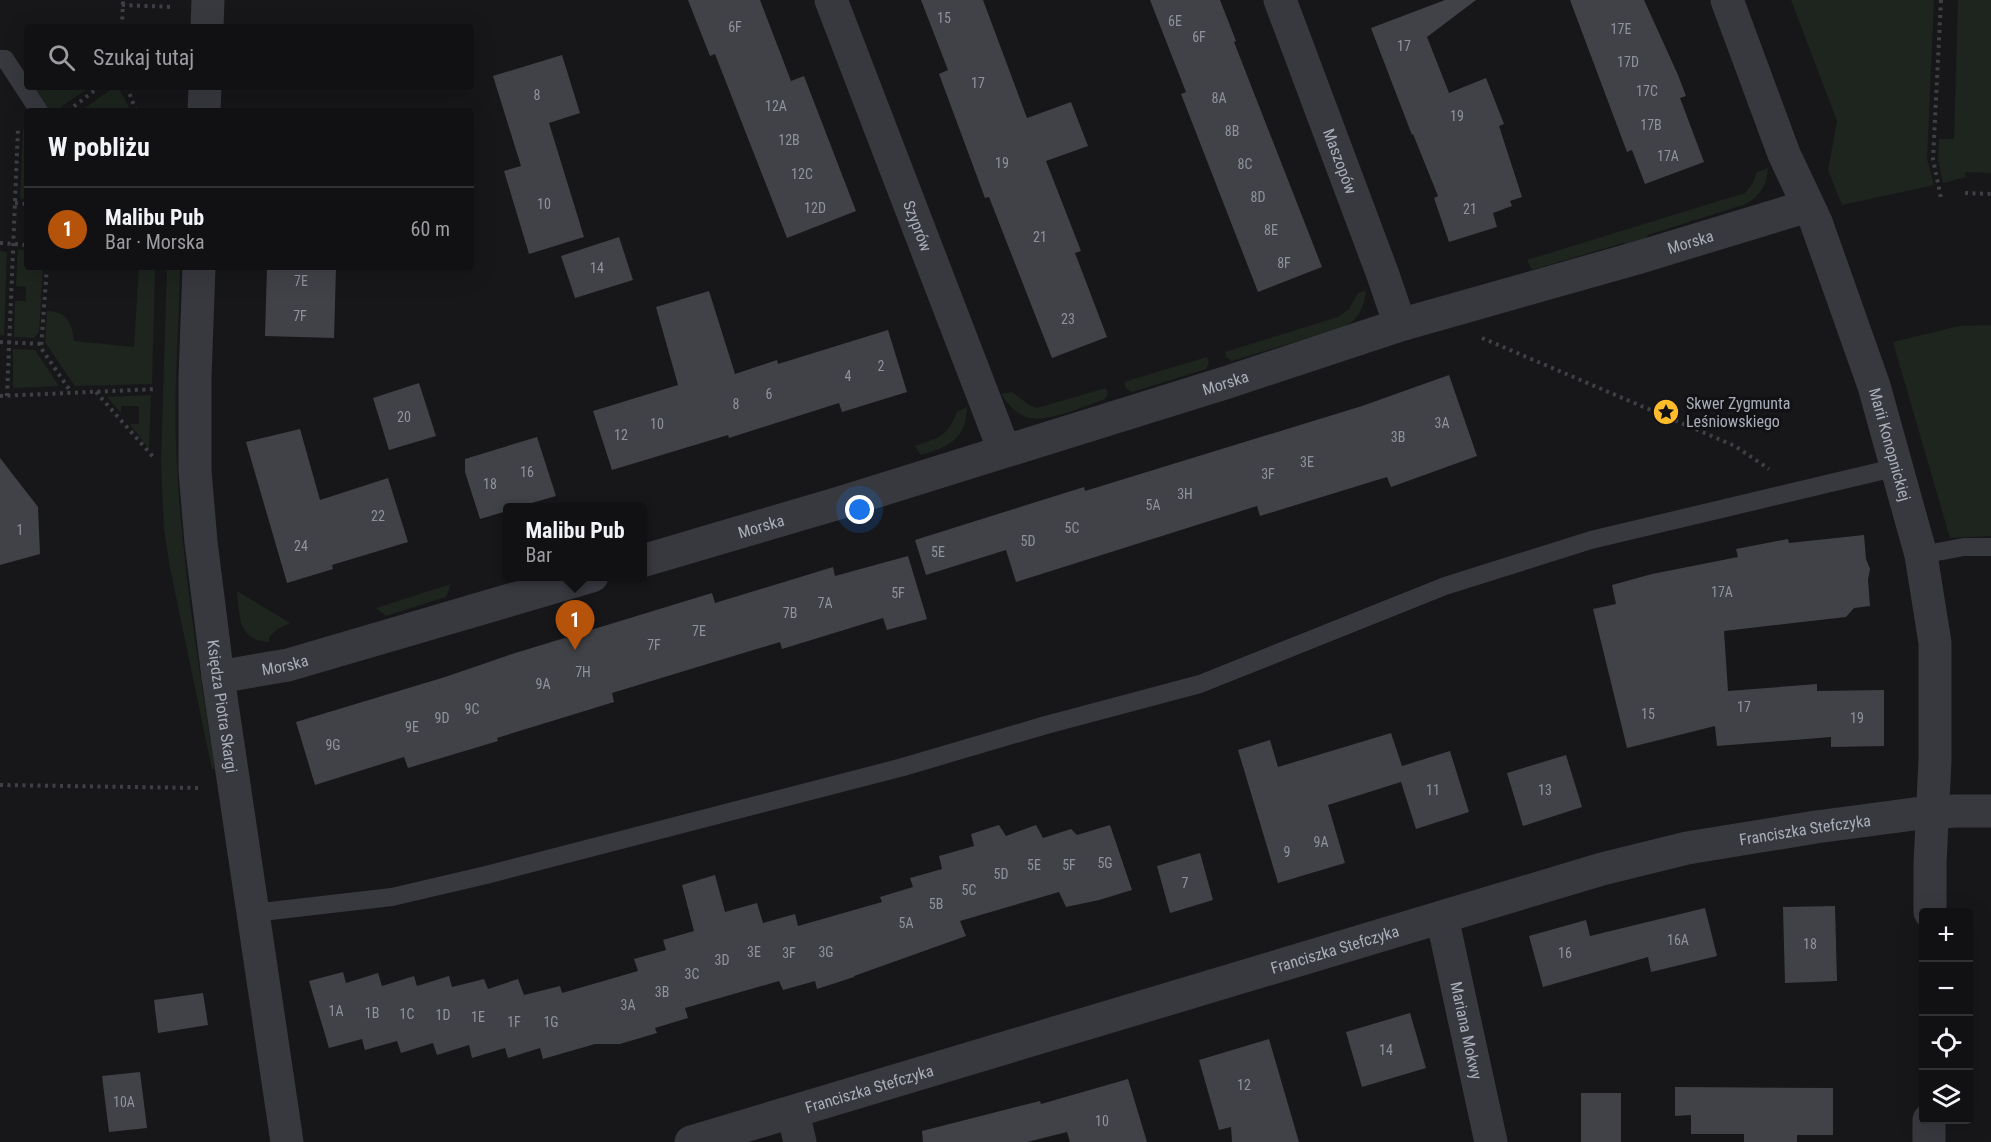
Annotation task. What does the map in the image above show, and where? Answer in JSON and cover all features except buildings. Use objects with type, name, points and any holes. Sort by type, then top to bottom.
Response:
[{"type":"street","points":[[207,24],[208,0]]},
{"type":"street","name":"Szyprów","points":[[831,0],[1004,450]]},
{"type":"street","name":"Maszopów","points":[[1280,0],[1400,325]]},
{"type":"street","name":"Marii Konopnickiej","points":[[1727,0],[1784,154],[1816,222],[1874,386],[1921,555],[1935,643],[1930,908]]},
{"type":"street","points":[[204,108],[205,90]]},
{"type":"street","name":"Morska","points":[[647,560],[1228,382],[1400,325],[1640,257],[1808,206]]},
{"type":"street","name":"Księdza Piotra Skargi","points":[[199,270],[195,377],[195,471],[201,542],[218,677],[287,1142]]},
{"type":"street","name":"Morska","points":[[218,677],[288,666],[575,581]]},
{"type":"street","name":"Franciszka Stefczyka","points":[[691,1142],[796,1127],[1442,916],[1602,869],[1687,848],[1816,827],[1933,812],[1991,811]]},
{"type":"street","name":"Mariana Mokwy","points":[[1442,916],[1491,1142]]},
{"type":"street","points":[[1929,1124],[1929,1142]]},
{"type":"lane","points":[[0,59],[5,59],[24,88]]},
{"type":"lane","points":[[25,90],[37,108]]},
{"type":"lane","points":[[253,913],[392,897],[486,875],[903,767],[1200,684],[1445,586],[1591,540],[1898,467]]},
{"type":"lane","points":[[1921,555],[1964,547],[1991,547]]},
{"type":"path","points":[[122,24],[122,2],[173,7],[174,0]]},
{"type":"path","points":[[1941,0],[1933,159],[1941,198]]},
{"type":"path","points":[[72,108],[95,90]]},
{"type":"path","points":[[128,90],[135,108]]},
{"type":"path","points":[[7,396],[18,128],[22,126]]},
{"type":"path","points":[[1965,193],[1991,194]]},
{"type":"path","points":[[15,203],[24,204]]},
{"type":"path","points":[[0,243],[24,245]]},
{"type":"path","points":[[47,270],[41,348],[71,393]]},
{"type":"path","points":[[1472,304],[1483,339],[1735,446],[1799,490]]},
{"type":"path","points":[[0,342],[41,344]]},
{"type":"path","points":[[0,396],[157,389]]},
{"type":"path","points":[[95,392],[155,459]]},
{"type":"path","points":[[0,785],[199,788],[233,771]]},
{"type":"shaded area","points":[[1791,0],[1934,0],[1927,159],[1934,185],[1842,205],[1828,170],[1837,121]]},
{"type":"shaded area","points":[[1958,0],[1991,0],[1991,173],[1965,172],[1966,177],[1943,183],[1938,160],[1939,139],[1954,139]]},
{"type":"shaded area","points":[[34,90],[86,90],[59,108],[47,108]]},
{"type":"shaded area","points":[[110,90],[120,90],[129,108],[85,108]]},
{"type":"shaded area","points":[[23,129],[24,199],[20,199]]},
{"type":"shaded area","points":[[1768,168],[1762,189],[1746,204],[1648,235],[1637,250],[1623,243],[1532,270],[1527,260],[1745,193],[1753,183],[1757,172]]},
{"type":"shaded area","points":[[18,250],[24,250],[24,270],[43,270],[39,332],[34,338],[14,337],[15,301],[26,301],[26,287],[16,286]]},
{"type":"shaded area","points":[[0,251],[7,252],[4,336],[0,335]]},
{"type":"shaded area","points":[[139,270],[155,270],[152,384],[75,386],[45,342],[47,311],[64,316],[72,329],[74,341],[134,347]]},
{"type":"shaded area","points":[[167,270],[180,270],[176,400],[178,485],[191,607],[215,769],[212,769],[170,568],[164,529],[161,463]]},
{"type":"shaded area","points":[[1366,290],[1360,312],[1344,327],[1232,361],[1226,357],[1225,352],[1338,317],[1349,309],[1358,293]]},
{"type":"shaded area","points":[[1991,325],[1991,536],[1950,538],[1893,342],[1959,326]]},
{"type":"shaded area","points":[[13,349],[35,350],[59,386],[13,388]]},
{"type":"shaded area","points":[[1207,357],[1209,363],[1206,369],[1132,392],[1126,388],[1124,382]]},
{"type":"shaded area","points":[[1106,388],[1108,394],[1105,399],[1065,413],[1034,419],[1022,415],[1001,394],[1012,392],[1037,408]]},
{"type":"shaded area","points":[[151,395],[149,449],[130,424],[139,424],[139,406],[121,406],[121,413],[107,397]]},
{"type":"shaded area","points":[[967,407],[963,427],[954,440],[940,449],[921,455],[915,446],[946,432],[957,412]]},
{"type":"shaded area","points":[[451,584],[446,597],[386,616],[376,608]]},
{"type":"shaded area","points":[[237,591],[290,623],[276,630],[269,637],[269,642],[251,637],[242,625]]},
{"type":"place","name":"Skwer Zygmunta Leśniowskiego","points":[[1666,412]]},
{"type":"place","name":"Malibu Pub","points":[[575,650]]}]
